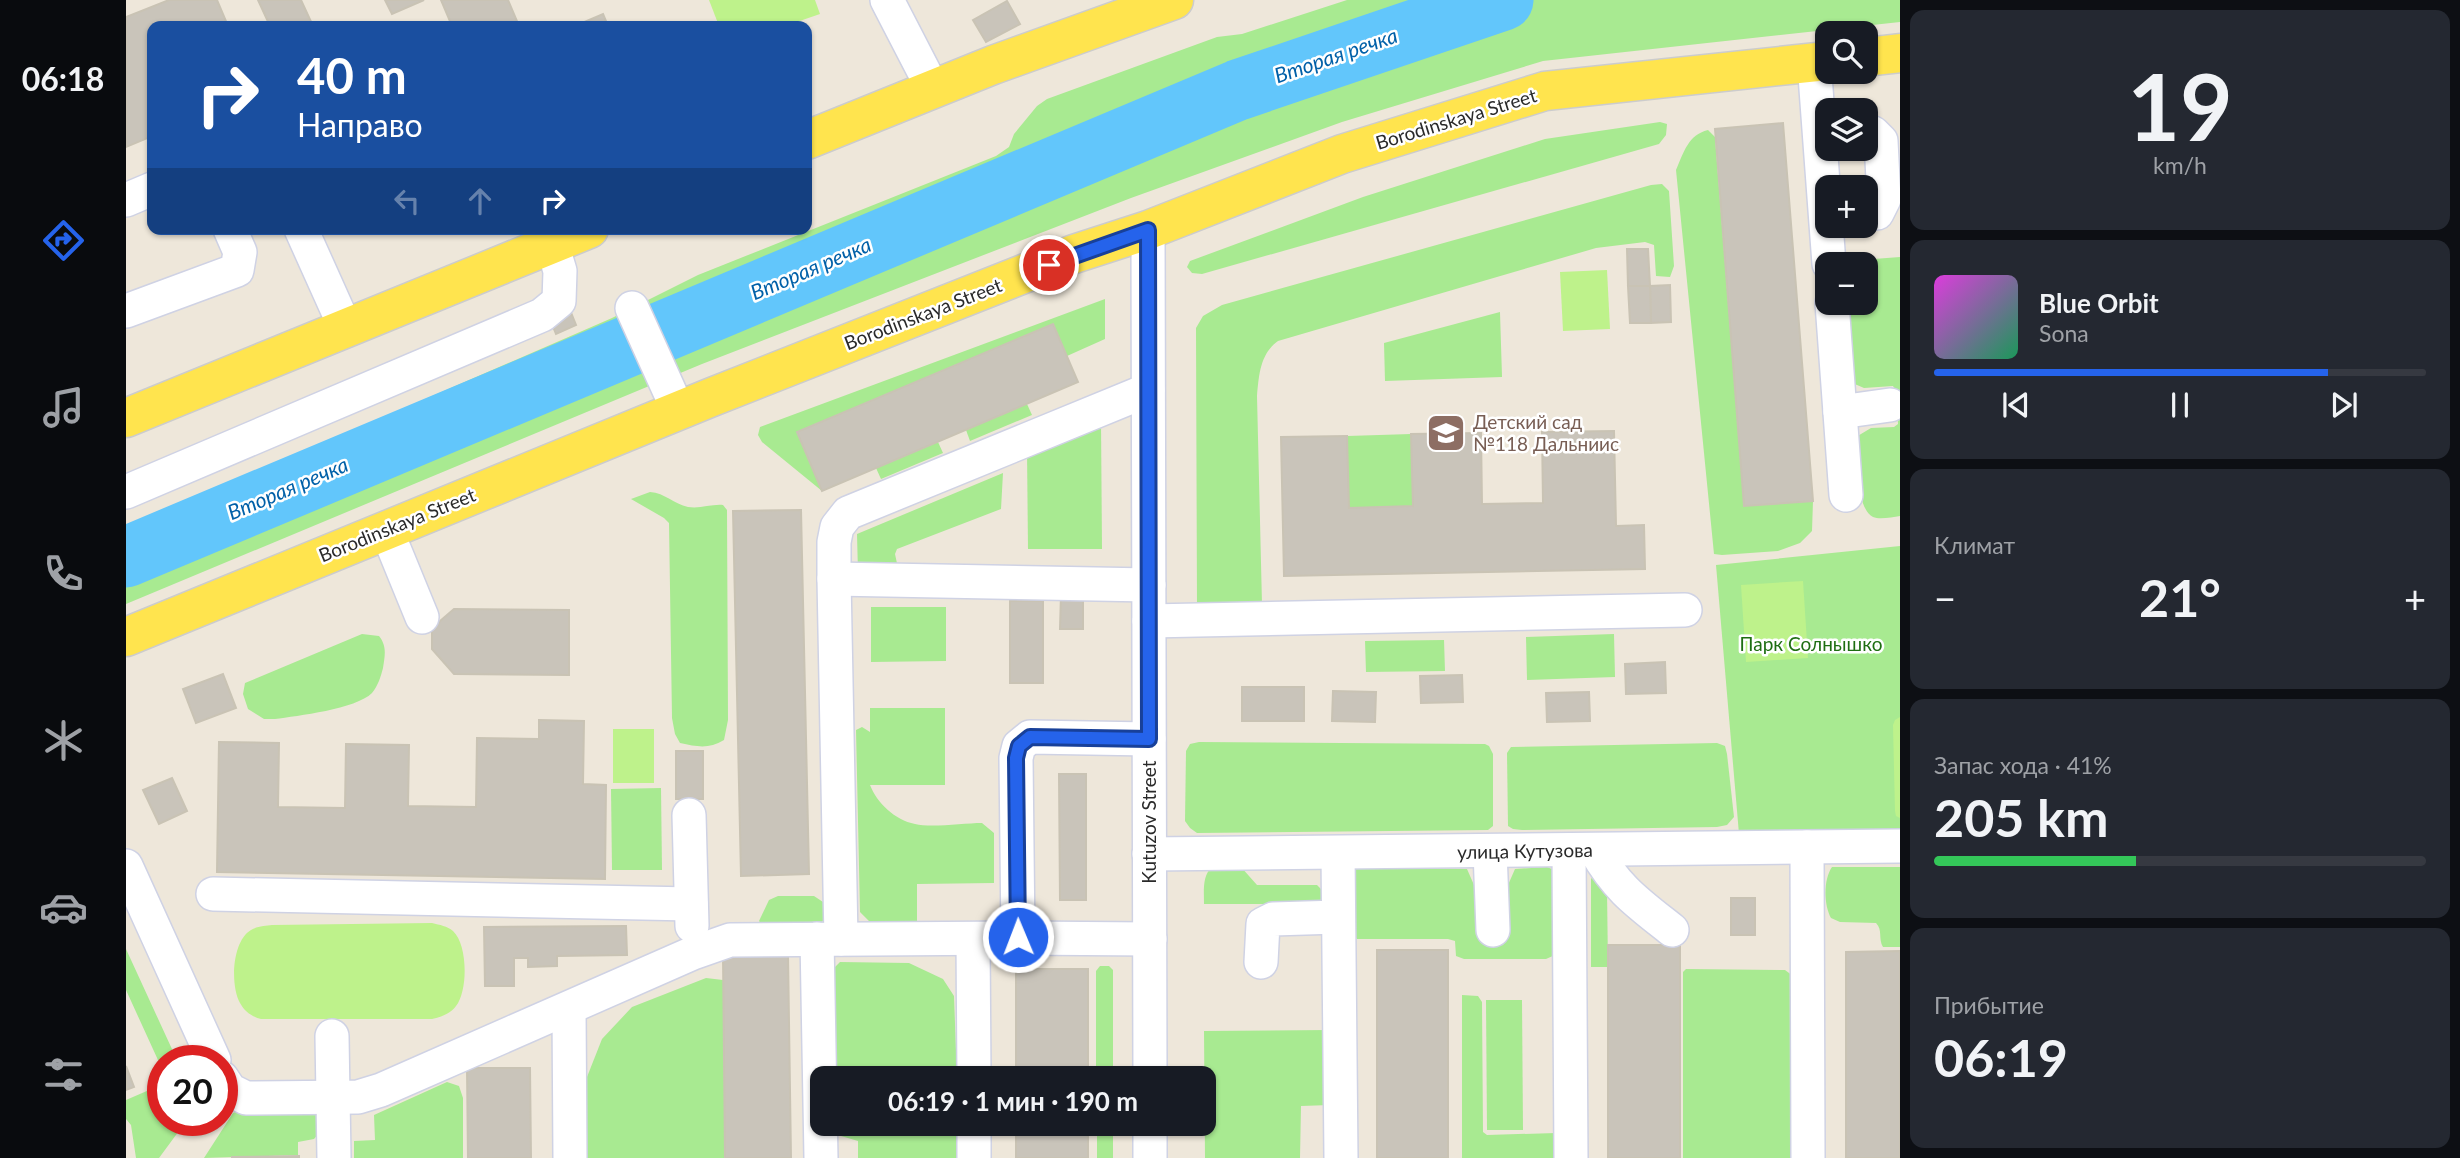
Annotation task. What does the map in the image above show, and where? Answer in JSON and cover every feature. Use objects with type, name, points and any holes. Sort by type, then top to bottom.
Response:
[{"type":"main road","points":[[812,138],[1116,10],[1174,0]]},
{"type":"main road","points":[[1878,56],[1900,53]]},
{"type":"main road","name":"Borodinskaya Street","points":[[126,637],[678,410],[1074,254],[1148,230],[1342,155],[1545,91],[1815,63]]},
{"type":"main road","points":[[126,418],[574,235]]},
{"type":"street","points":[[887,0],[933,89]]},
{"type":"street","points":[[1878,138],[1881,141],[1884,199],[1878,211]]},
{"type":"street","points":[[126,200],[147,191]]},
{"type":"street","name":"Kutuzov Street","points":[[1148,230],[1150,1066]]},
{"type":"street","points":[[126,311],[237,270],[240,251],[233,235]]},
{"type":"street","points":[[304,235],[345,327]]},
{"type":"street","points":[[126,492],[542,315],[559,301],[560,271],[552,244]]},
{"type":"street","points":[[632,308],[678,410]]},
{"type":"street","points":[[1833,315],[1846,495]]},
{"type":"street","points":[[821,1158],[829,939],[836,527],[848,513],[1148,390]]},
{"type":"street","points":[[1840,412],[1891,405]]},
{"type":"street","points":[[386,529],[422,617]]},
{"type":"street","points":[[834,579],[1149,585]]},
{"type":"street","points":[[1149,621],[1685,610]]},
{"type":"street","points":[[1018,937],[1016,758],[1019,746],[1030,737],[1149,739]]},
{"type":"street","points":[[689,815],[693,953]]},
{"type":"street","name":"улица Кутузова","points":[[1149,855],[1900,846]]},
{"type":"street","points":[[1807,847],[1808,1158]]},
{"type":"street","points":[[1582,850],[1608,873],[1620,889],[1672,930]]},
{"type":"street","points":[[1570,1158],[1582,850]]},
{"type":"street","points":[[1490,851],[1493,930]]},
{"type":"street","points":[[1338,853],[1341,1158]]},
{"type":"street","points":[[126,866],[207,1045]]},
{"type":"street","points":[[213,894],[691,904]]},
{"type":"street","points":[[1261,962],[1263,924],[1273,919],[1338,917]]},
{"type":"street","points":[[238,1094],[246,1097],[358,1097],[381,1090],[693,953],[730,940],[1018,937],[1150,939]]},
{"type":"street","points":[[973,939],[974,1066]]},
{"type":"street","points":[[569,1009],[570,1158]]},
{"type":"street","points":[[332,1036],[334,1158]]},
{"type":"street","points":[[974,1136],[974,1158]]},
{"type":"street","points":[[1150,1136],[1150,1158]]},
{"type":"green space","points":[[709,0],[815,0],[820,14],[800,21],[717,21]]},
{"type":"green space","points":[[1347,0],[1900,0],[1900,22],[1878,24],[1878,21],[1815,21],[1815,31],[1543,61],[1342,122],[1131,198],[702,364],[126,604],[126,529],[612,318],[698,275],[798,235],[812,235],[812,229],[996,156],[1009,147],[1014,134],[1037,106],[1047,99],[1217,37],[1242,34]]},
{"type":"green space","points":[[1660,122],[1667,124],[1666,135],[1659,144],[1202,274],[1192,273],[1187,267],[1190,261],[1363,197],[1545,139]]},
{"type":"green space","points":[[1708,130],[1715,137],[1744,505],[1813,501],[1812,531],[1800,543],[1778,551],[1714,554],[1676,170],[1691,140]]},
{"type":"green space","points":[[1662,184],[1669,191],[1674,266],[1670,277],[1656,276],[1654,245],[1645,242],[1596,248],[1278,341],[1272,346],[1264,359],[1257,396],[1262,604],[1197,606],[1196,328],[1203,316],[1222,305]]},
{"type":"green space","points":[[1900,257],[1900,516],[1879,518],[1867,512],[1863,503],[1858,480],[1856,437],[1871,428],[1894,427],[1898,424],[1896,391],[1893,386],[1864,388],[1850,382],[1846,315],[1878,315],[1878,259]]},
{"type":"green space","points":[[1607,270],[1610,329],[1563,331],[1560,272]]},
{"type":"green space","points":[[1105,299],[1105,339],[1067,356],[1053,324],[797,432],[822,491],[762,442],[758,435],[760,427]]},
{"type":"green space","points":[[1500,312],[1502,377],[1385,381],[1384,343]]},
{"type":"green space","points":[[1027,404],[1032,415],[970,441],[966,430]]},
{"type":"green space","points":[[1101,421],[1102,549],[1028,549],[1027,450]]},
{"type":"green space","points":[[1411,434],[1413,506],[1349,508],[1347,436]]},
{"type":"green space","points":[[938,442],[943,453],[881,479],[876,468]]},
{"type":"green space","points":[[1003,473],[1001,509],[897,549],[895,554],[898,568],[858,573],[857,534]]},
{"type":"green space","points":[[650,492],[688,507],[723,505],[727,510],[728,720],[724,740],[713,745],[680,743],[675,734],[672,718],[669,523],[631,499]]},
{"type":"green space","name":"Парк Солнышко","points":[[1900,546],[1900,831],[1739,834],[1716,565]]},
{"type":"green space","points":[[1803,581],[1808,658],[1746,662],[1741,585]]},
{"type":"green space","points":[[871,607],[946,607],[946,661],[871,662]]},
{"type":"green space","points":[[362,634],[379,636],[385,651],[379,681],[372,693],[364,699],[326,711],[275,719],[264,719],[248,709],[243,694],[245,683]]},
{"type":"green space","points":[[1614,634],[1615,677],[1527,680],[1526,637]]},
{"type":"green space","points":[[1444,640],[1445,671],[1366,672],[1365,641]]},
{"type":"green space","points":[[870,708],[945,708],[945,785],[870,785],[882,804],[894,815],[915,824],[982,823],[994,833],[994,883],[917,884],[917,921],[869,921],[860,912],[856,730],[862,727],[870,732]]},
{"type":"green space","points":[[1900,717],[1900,818],[1895,811],[1893,725]]},
{"type":"green space","points":[[613,729],[654,729],[654,783],[613,783]]},
{"type":"green space","points":[[1717,743],[1725,746],[1727,754],[1734,817],[1727,825],[1522,830],[1508,826],[1507,753],[1511,747]]},
{"type":"green space","points":[[1190,744],[1485,744],[1493,754],[1493,826],[1488,830],[1197,833],[1185,821],[1186,751]]},
{"type":"green space","points":[[661,788],[662,870],[612,870],[611,789]]},
{"type":"green space","points":[[1212,867],[1241,867],[1257,885],[1317,885],[1324,892],[1327,904],[1204,904],[1205,879]]},
{"type":"green space","points":[[1547,867],[1554,870],[1555,955],[1546,959],[1464,959],[1456,956],[1455,941],[1448,939],[1357,939],[1354,935],[1351,874],[1357,868],[1467,869],[1474,885],[1476,936],[1509,936],[1508,885],[1515,869]]},
{"type":"green space","points":[[1832,867],[1900,867],[1900,947],[1883,947],[1876,923],[1840,922],[1831,918],[1826,892]]},
{"type":"green space","points":[[1591,878],[1607,890],[1608,967],[1591,967]]},
{"type":"green space","points":[[778,896],[814,896],[823,902],[825,918],[819,926],[762,925],[759,921],[769,900]]},
{"type":"green space","points":[[432,923],[453,931],[464,957],[463,990],[460,999],[454,1009],[442,1016],[432,1019],[261,1019],[251,1015],[240,1003],[235,986],[235,964],[240,944],[251,930],[272,925]]},
{"type":"green space","points":[[126,949],[170,1045],[151,1045],[126,990]]},
{"type":"green space","points":[[840,962],[909,963],[943,979],[954,996],[957,1066],[835,1066],[833,969]]},
{"type":"green space","points":[[1100,966],[1109,966],[1113,970],[1113,1066],[1096,1066],[1096,971]]},
{"type":"green space","points":[[1686,969],[1785,970],[1793,976],[1795,1158],[1683,1158],[1683,972]]},
{"type":"green space","points":[[706,978],[723,980],[725,1158],[587,1158],[587,1077],[602,1039],[632,1007]]},
{"type":"green space","points":[[1462,995],[1478,996],[1482,1002],[1483,1132],[1487,1135],[1556,1133],[1560,1158],[1462,1158]]},
{"type":"green space","points":[[1486,1000],[1522,1000],[1523,1130],[1487,1130]]},
{"type":"green space","points":[[1330,1030],[1330,1105],[1301,1106],[1300,1158],[1205,1158],[1205,1136],[1216,1136],[1216,1066],[1204,1066],[1204,1031]]},
{"type":"green space","points":[[447,1082],[459,1086],[463,1098],[463,1158],[354,1158],[354,1141],[375,1140],[374,1115]]},
{"type":"green space","points":[[147,1091],[147,1136],[175,1136],[159,1158],[136,1158],[131,1125],[126,1119],[126,1100]]},
{"type":"green space","points":[[244,1108],[314,1108],[320,1114],[320,1132],[314,1139],[298,1142],[298,1155],[204,1158],[218,1136],[238,1136],[238,1111]]},
{"type":"green space","points":[[841,1136],[957,1136],[958,1158],[858,1158],[858,1141]]},
{"type":"green space","points":[[1097,1136],[1113,1136],[1113,1158],[1097,1158]]},
{"type":"building","points":[[169,0],[217,0],[226,21],[147,21],[147,138],[126,147],[126,17]]},
{"type":"building","points":[[258,0],[301,0],[311,21],[268,21]]},
{"type":"building","points":[[385,0],[424,0],[392,14]]},
{"type":"building","points":[[441,0],[508,0],[517,21],[450,21]]},
{"type":"building","points":[[1007,1],[1020,24],[986,42],[973,20]]},
{"type":"building","points":[[603,14],[606,21],[587,21]]},
{"type":"building","points":[[1783,123],[1813,501],[1744,506],[1715,129]]},
{"type":"building","points":[[1627,249],[1648,249],[1650,286],[1628,286]]},
{"type":"building","points":[[1670,285],[1671,322],[1651,323],[1650,286]]},
{"type":"building","points":[[1628,286],[1650,286],[1651,323],[1630,323]]},
{"type":"building","points":[[570,310],[576,325],[556,334],[550,319]]},
{"type":"building","points":[[1053,324],[1078,382],[822,491],[797,432]]},
{"type":"building","points":[[1614,431],[1616,526],[1644,525],[1645,569],[1284,576],[1281,437],[1347,436],[1349,508],[1413,506],[1411,434],[1481,433],[1482,504],[1543,503],[1542,432]]},
{"type":"building","points":[[801,510],[809,874],[741,876],[733,511]]},
{"type":"building","points":[[1061,594],[1083,594],[1083,629],[1060,629]]},
{"type":"building","points":[[1010,601],[1043,601],[1043,683],[1010,683]]},
{"type":"building","points":[[454,609],[569,610],[569,675],[454,674],[432,649],[432,628]]},
{"type":"building","points":[[1665,662],[1666,693],[1626,694],[1625,664]]},
{"type":"building","points":[[223,674],[236,708],[196,723],[183,689]]},
{"type":"building","points":[[1462,675],[1463,702],[1421,703],[1420,676]]},
{"type":"building","points":[[1242,687],[1304,687],[1304,721],[1242,721]]},
{"type":"building","points":[[1333,691],[1376,692],[1375,722],[1332,721]]},
{"type":"building","points":[[1589,692],[1590,721],[1547,722],[1546,693]]},
{"type":"building","points":[[539,720],[584,721],[583,784],[606,785],[605,879],[217,872],[219,742],[279,743],[278,807],[345,808],[346,744],[409,745],[408,806],[476,807],[477,738],[539,739]]},
{"type":"building","points":[[676,751],[703,751],[703,799],[676,799]]},
{"type":"building","points":[[1059,774],[1086,774],[1086,900],[1060,900]]},
{"type":"building","points":[[172,778],[187,811],[159,824],[143,790]]},
{"type":"building","points":[[1731,898],[1755,898],[1755,935],[1731,935]]},
{"type":"building","points":[[626,926],[627,955],[557,956],[557,966],[528,967],[528,958],[514,958],[514,986],[485,986],[484,927]]},
{"type":"building","points":[[1608,945],[1680,945],[1680,1158],[1608,1158]]},
{"type":"building","points":[[1377,950],[1448,950],[1448,1158],[1377,1158]]},
{"type":"building","points":[[1900,951],[1900,1158],[1846,1158],[1846,952]]},
{"type":"building","points":[[723,955],[788,955],[791,1158],[725,1158]]},
{"type":"building","points":[[1016,969],[1088,969],[1088,1066],[1016,1066]]},
{"type":"building","points":[[126,1066],[134,1087],[126,1090]]},
{"type":"building","points":[[467,1068],[530,1068],[531,1158],[468,1158]]},
{"type":"building","points":[[1016,1136],[1088,1136],[1088,1158],[1016,1158]]},
{"type":"building","points":[[232,1157],[299,1158],[232,1158]]},
{"type":"waterway","name":"Вторая речка","points":[[126,557],[1238,90],[1503,0]]},
{"type":"place","name":"Детский сад №118 Дальниис","points":[[1446,433]]},
{"type":"route","points":[[1018,937],[1016,758],[1019,746],[1030,737],[1149,739],[1148,230],[1049,265]]}]
